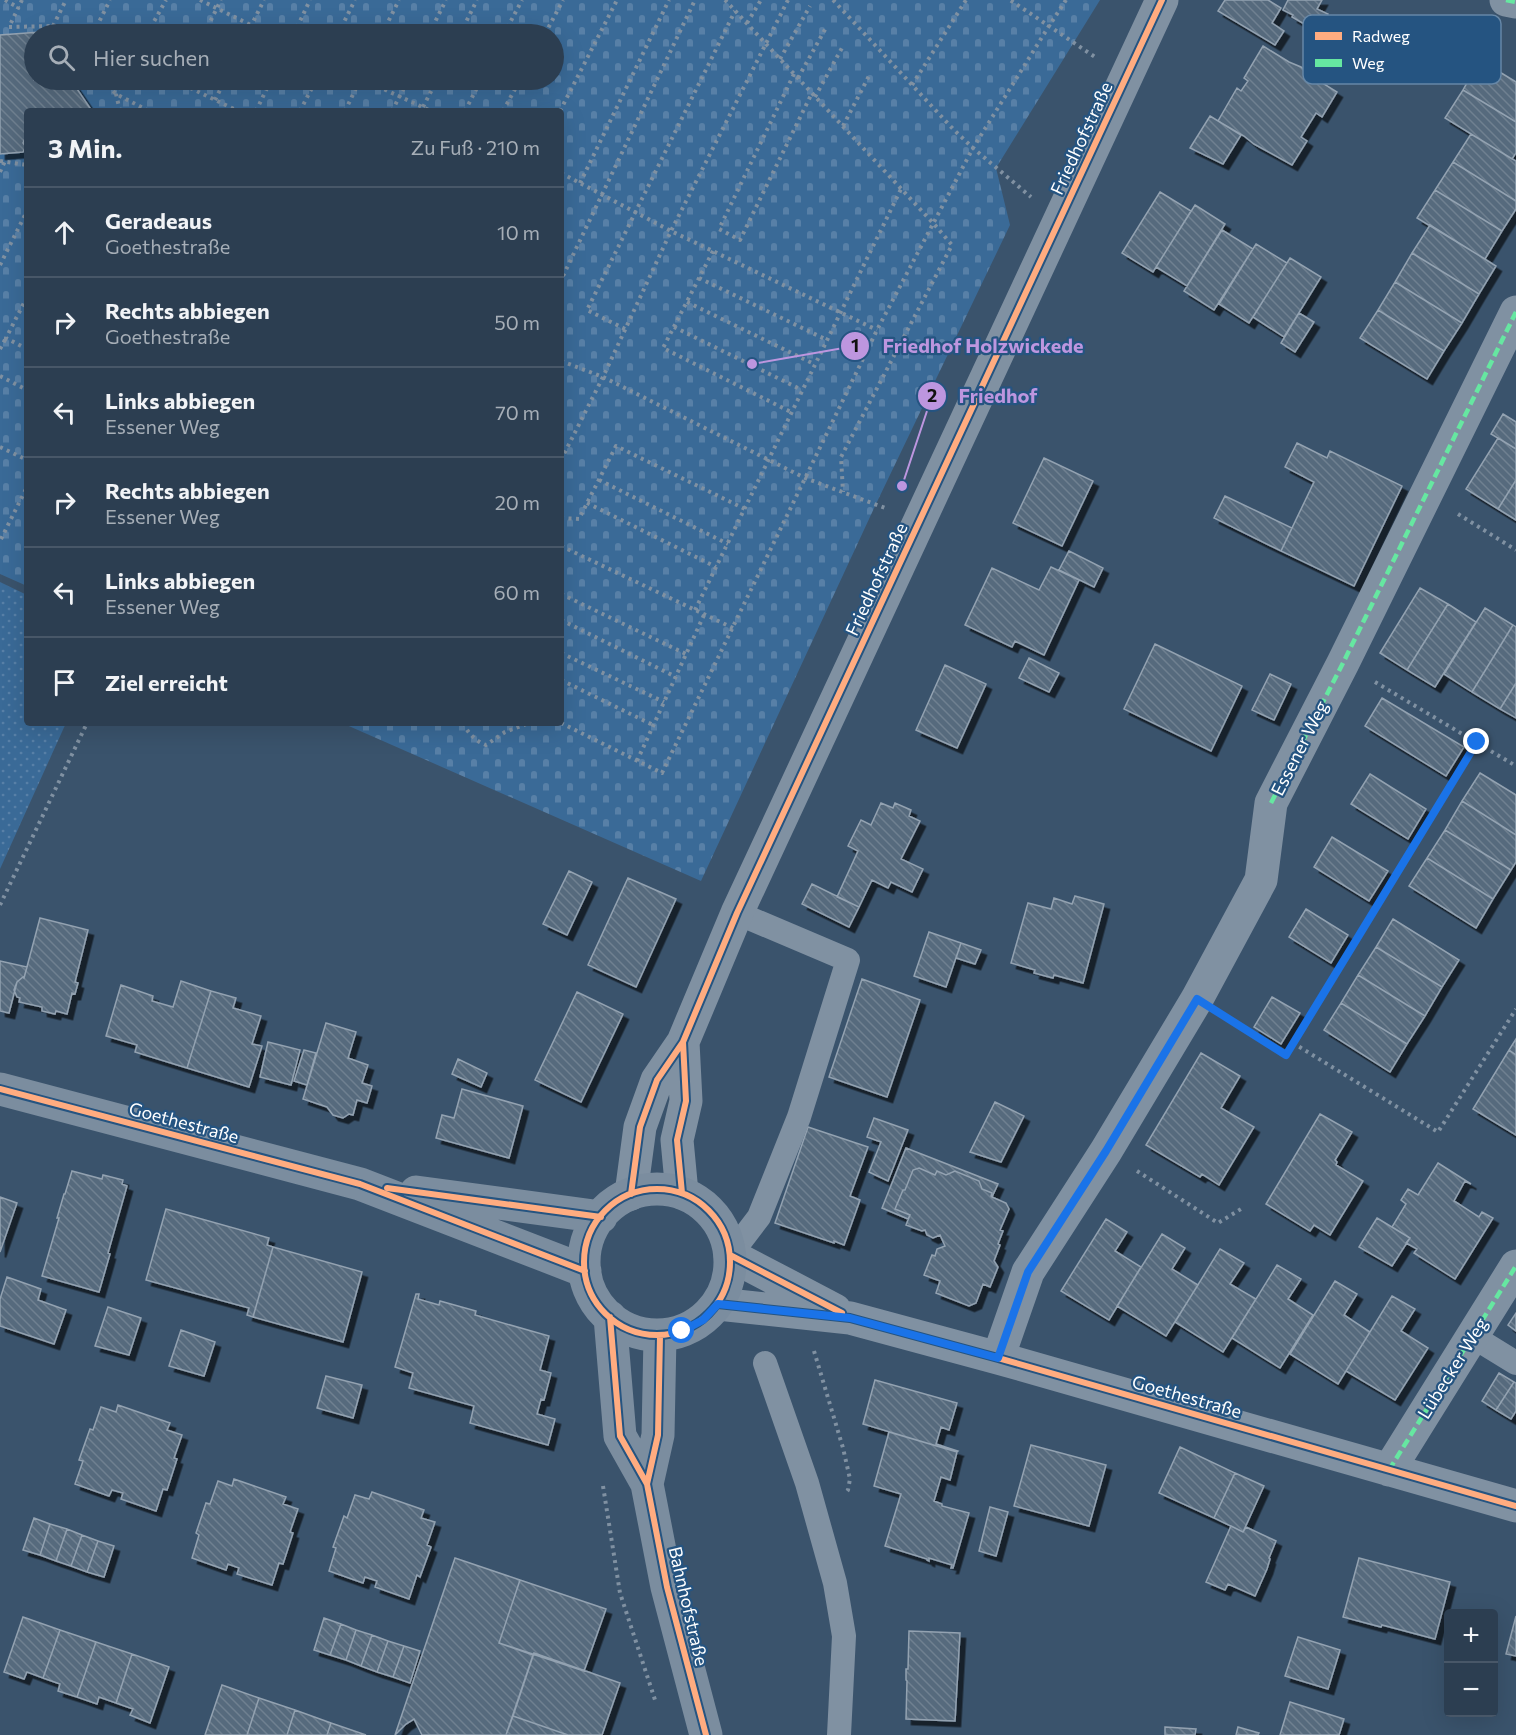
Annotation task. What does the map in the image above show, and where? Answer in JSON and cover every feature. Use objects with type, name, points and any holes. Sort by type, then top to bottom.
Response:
[{"type":"main road","name":"Goethestraße","points":[[0,1089],[360,1184],[585,1271]]},
{"type":"main road","name":"Goethestraße","points":[[360,1184],[601,1217]]},
{"type":"main road","points":[[656,1190],[682,1193],[706,1207],[723,1229],[730,1255],[728,1283],[718,1304],[703,1320],[692,1326],[682,1331],[660,1335],[637,1333],[618,1324],[602,1309],[590,1292],[585,1271],[585,1249],[593,1226],[609,1206],[631,1194],[656,1190]]},
{"type":"main road","name":"Bahnhofstraße","points":[[610,1317],[620,1437],[647,1484],[667,1587],[706,1735]]},
{"type":"main road","name":"Bahnhofstraße","points":[[647,1484],[658,1435],[660,1335]]},
{"type":"street","name":"Friedhofstraße","points":[[631,1194],[640,1127],[657,1080],[683,1042],[737,913],[1162,0]]},
{"type":"street","points":[[1506,0],[1516,2]]},
{"type":"street","name":"Essener Weg","points":[[998,1358],[1028,1272],[1106,1151],[1197,999],[1261,880],[1271,802],[1514,321]]},
{"type":"street","name":"Friedhofstraße","points":[[682,1193],[677,1140],[686,1101],[683,1042]]},
{"type":"street","name":"Goethestraße","points":[[730,1255],[850,1318]]},
{"type":"street","name":"Lübecker Weg","points":[[1389,1470],[1516,1266]]},
{"type":"street","name":"Goethestraße","points":[[718,1304],[850,1318],[1516,1506]]},
{"type":"lane","points":[[730,1255],[759,1217],[799,1117],[849,960],[737,913]]},
{"type":"lane","points":[[1472,1336],[1516,1364]]},
{"type":"lane","points":[[765,1363],[807,1482],[835,1583],[844,1636],[839,1735]]},
{"type":"path","points":[[5,0],[19,8]]},
{"type":"path","points":[[22,0],[9,27],[24,27]]},
{"type":"path","points":[[54,24],[66,0]]},
{"type":"path","points":[[98,24],[110,0]]},
{"type":"path","points":[[153,24],[166,0]]},
{"type":"path","points":[[200,0],[247,24]]},
{"type":"path","points":[[209,24],[220,0]]},
{"type":"path","points":[[252,24],[264,0]]},
{"type":"path","points":[[299,24],[310,0]]},
{"type":"path","points":[[343,24],[355,0]]},
{"type":"path","points":[[387,24],[399,0]]},
{"type":"path","points":[[434,24],[446,0]]},
{"type":"path","points":[[465,24],[477,0]]},
{"type":"path","points":[[509,24],[522,0]]},
{"type":"path","points":[[550,24],[563,0]]},
{"type":"path","points":[[562,108],[617,0]]},
{"type":"path","points":[[580,183],[669,0]]},
{"type":"path","points":[[564,274],[695,0]]},
{"type":"path","points":[[725,0],[952,245],[841,457],[843,492]]},
{"type":"path","points":[[747,24],[761,0]]},
{"type":"path","points":[[564,454],[603,377],[671,231],[788,0]]},
{"type":"path","points":[[833,0],[973,148],[1059,220]]},
{"type":"path","points":[[912,85],[966,0]]},
{"type":"path","points":[[1010,0],[1125,79]]},
{"type":"path","points":[[564,724],[662,773],[877,330],[973,148],[1066,0]]},
{"type":"path","points":[[780,59],[810,6]]},
{"type":"path","points":[[625,329],[587,310],[735,11]]},
{"type":"path","points":[[826,26],[796,76],[718,229],[740,240],[814,95],[843,46]]},
{"type":"path","points":[[843,126],[870,74]]},
{"type":"path","points":[[112,90],[143,108]]},
{"type":"path","points":[[118,90],[116,94],[119,108]]},
{"type":"path","points":[[194,90],[232,108]]},
{"type":"path","points":[[215,100],[220,90]]},
{"type":"path","points":[[257,108],[266,90]]},
{"type":"path","points":[[302,108],[311,90]]},
{"type":"path","points":[[347,108],[357,90]]},
{"type":"path","points":[[386,90],[423,107],[432,90]]},
{"type":"path","points":[[394,108],[403,90]]},
{"type":"path","points":[[467,108],[476,90]]},
{"type":"path","points":[[505,108],[515,90]]},
{"type":"path","points":[[0,172],[3,161],[24,164]]},
{"type":"path","points":[[564,175],[671,231],[877,330]]},
{"type":"path","points":[[695,610],[901,189]]},
{"type":"path","points":[[0,265],[24,217]]},
{"type":"path","points":[[713,251],[663,348],[791,412]]},
{"type":"path","points":[[699,278],[826,340]]},
{"type":"path","points":[[687,302],[814,364]]},
{"type":"path","points":[[0,349],[24,307]]},
{"type":"path","points":[[674,327],[802,390]]},
{"type":"path","points":[[6,338],[24,347]]},
{"type":"path","points":[[564,362],[603,377],[805,478],[919,522]]},
{"type":"path","points":[[0,376],[24,388]]},
{"type":"path","points":[[564,518],[579,519],[616,446],[745,509]]},
{"type":"path","points":[[0,447],[24,459]]},
{"type":"path","points":[[599,480],[728,544]]},
{"type":"path","points":[[1,539],[24,493]]},
{"type":"path","points":[[1426,494],[1516,550]]},
{"type":"path","points":[[587,503],[716,567]]},
{"type":"path","points":[[564,547],[733,628]]},
{"type":"path","points":[[564,595],[686,654]]},
{"type":"path","points":[[637,761],[704,615]]},
{"type":"path","points":[[564,621],[676,677]]},
{"type":"path","points":[[564,654],[664,702]]},
{"type":"path","points":[[1343,663],[1516,766]]},
{"type":"path","points":[[564,682],[653,725]]},
{"type":"path","points":[[0,905],[86,726]]},
{"type":"path","points":[[465,726],[472,736],[486,745],[505,732],[521,726]]},
{"type":"path","points":[[1197,999],[1286,1055],[1477,742]]},
{"type":"path","points":[[1293,1043],[1438,1132],[1516,1009]]},
{"type":"path","points":[[1106,1151],[1218,1223],[1240,1209]]},
{"type":"path","points":[[811,1342],[850,1479],[848,1490],[842,1498],[835,1502],[814,1506]]},
{"type":"path","points":[[602,1476],[620,1593],[659,1713]]},
{"type":"green space","points":[[0,0],[1100,0],[996,168],[1010,225],[876,504],[701,881],[349,726],[564,726],[564,108],[24,108],[24,585],[0,574]]},
{"type":"green space","points":[[0,582],[24,594],[24,726],[65,726],[0,869]]},
{"type":"building","points":[[1225,0],[1268,0],[1281,8],[1272,23],[1284,31],[1275,45],[1218,11]]},
{"type":"building","points":[[1288,0],[1322,0],[1317,9],[1328,14],[1303,15],[1303,23],[1283,10]]},
{"type":"building","points":[[24,33],[24,90],[78,90],[90,108],[24,108],[23,152],[0,154],[0,35]]},
{"type":"building","points":[[1263,46],[1303,69],[1303,84],[1324,84],[1337,92],[1322,117],[1316,113],[1301,137],[1307,141],[1292,165],[1218,121],[1237,88],[1241,91],[1248,81],[1244,78]]},
{"type":"building","points":[[1501,73],[1516,82],[1516,122],[1463,90],[1466,84],[1501,84]]},
{"type":"building","points":[[1463,90],[1516,122],[1516,153],[1512,159],[1445,118]]},
{"type":"building","points":[[1210,116],[1241,135],[1223,164],[1190,148]]},
{"type":"building","points":[[1471,134],[1516,161],[1516,201],[1453,162]]},
{"type":"building","points":[[1453,162],[1516,201],[1516,209],[1502,231],[1435,190]]},
{"type":"building","points":[[1435,190],[1502,231],[1485,259],[1417,218]]},
{"type":"building","points":[[1160,192],[1191,211],[1153,272],[1122,253]]},
{"type":"building","points":[[1195,205],[1225,224],[1187,286],[1156,267]]},
{"type":"building","points":[[1430,225],[1496,266],[1479,294],[1412,253]]},
{"type":"building","points":[[1222,230],[1253,249],[1214,310],[1184,291]]},
{"type":"building","points":[[1256,244],[1287,263],[1249,323],[1219,304]]},
{"type":"building","points":[[1412,253],[1479,294],[1462,323],[1395,282]]},
{"type":"building","points":[[1290,258],[1321,277],[1284,337],[1253,317]]},
{"type":"building","points":[[1395,282],[1462,323],[1444,351],[1378,310]]},
{"type":"building","points":[[1378,310],[1444,351],[1427,379],[1360,338]]},
{"type":"building","points":[[1299,313],[1314,322],[1295,352],[1281,343]]},
{"type":"building","points":[[1503,414],[1516,422],[1516,449],[1491,434]]},
{"type":"building","points":[[1498,438],[1516,449],[1516,480],[1498,509],[1466,489]]},
{"type":"building","points":[[1297,443],[1327,458],[1330,451],[1402,486],[1354,586],[1281,551],[1314,482],[1285,467]]},
{"type":"building","points":[[1044,458],[1093,481],[1062,546],[1013,523]]},
{"type":"building","points":[[1516,480],[1516,520],[1498,509]]},
{"type":"building","points":[[1225,496],[1292,528],[1281,551],[1214,518]]},
{"type":"building","points":[[1069,551],[1103,568],[1094,587],[1059,570]]},
{"type":"building","points":[[1051,567],[1079,580],[1044,655],[1015,641],[1012,647],[965,625],[992,568],[1039,590]]},
{"type":"building","points":[[1420,588],[1448,604],[1407,670],[1380,653]]},
{"type":"building","points":[[1448,604],[1476,622],[1435,687],[1407,670]]},
{"type":"building","points":[[1485,608],[1513,625],[1472,692],[1444,674]]},
{"type":"building","points":[[1513,625],[1516,627],[1516,683],[1500,709],[1472,692]]},
{"type":"building","points":[[1155,644],[1242,686],[1211,751],[1124,709]]},
{"type":"building","points":[[1029,658],[1059,673],[1049,692],[1019,678]]},
{"type":"building","points":[[945,665],[986,684],[957,748],[916,730]]},
{"type":"building","points":[[1270,674],[1291,684],[1274,720],[1252,710]]},
{"type":"building","points":[[1516,683],[1516,718],[1500,709]]},
{"type":"building","points":[[1382,698],[1464,747],[1446,776],[1365,726]]},
{"type":"building","points":[[1480,773],[1516,795],[1516,835],[1462,801]]},
{"type":"building","points":[[1370,774],[1426,809],[1408,839],[1351,804]]},
{"type":"building","points":[[1462,801],[1516,835],[1516,862],[1511,870],[1445,830]]},
{"type":"building","points":[[881,803],[893,808],[895,803],[911,810],[909,816],[920,821],[901,859],[923,869],[912,892],[891,882],[888,888],[872,880],[859,907],[837,897],[858,851],[848,846],[861,820],[871,825]]},
{"type":"building","points":[[1445,830],[1511,870],[1493,899],[1427,858]]},
{"type":"building","points":[[1332,837],[1388,871],[1369,901],[1314,867]]},
{"type":"building","points":[[1427,858],[1493,899],[1476,928],[1409,886]]},
{"type":"building","points":[[569,871],[592,882],[567,935],[543,924]]},
{"type":"building","points":[[628,878],[676,899],[636,987],[588,965]]},
{"type":"building","points":[[812,884],[859,907],[849,927],[802,904]]},
{"type":"building","points":[[1075,896],[1104,904],[1083,983],[1054,975],[1053,978],[1034,973],[1035,970],[1011,963],[1028,903],[1051,909],[1054,898],[1072,904]]},
{"type":"building","points":[[1306,909],[1348,935],[1331,963],[1289,937]]},
{"type":"building","points":[[40,918],[88,930],[75,982],[78,983],[75,994],[72,993],[67,1014],[42,1011],[42,1007],[19,1002],[20,998],[14,990],[17,982],[24,978]]},
{"type":"building","points":[[1393,919],[1459,960],[1442,987],[1376,947]]},
{"type":"building","points":[[929,932],[961,943],[946,987],[914,976]]},
{"type":"building","points":[[961,943],[981,950],[975,964],[956,958]]},
{"type":"building","points":[[1376,947],[1442,987],[1425,1016],[1358,975]]},
{"type":"building","points":[[0,961],[27,967],[24,978],[17,982],[9,1013],[0,1011]]},
{"type":"building","points":[[1358,975],[1425,1016],[1407,1044],[1341,1003]]},
{"type":"building","points":[[862,979],[920,1000],[887,1097],[829,1077]]},
{"type":"building","points":[[181,981],[211,991],[187,1068],[135,1052],[137,1045],[106,1036],[121,985],[153,996],[152,1001],[173,1007]]},
{"type":"building","points":[[211,991],[236,998],[233,1008],[261,1016],[252,1044],[262,1046],[249,1087],[187,1068]]},
{"type":"building","points":[[577,992],[623,1014],[581,1102],[535,1080]]},
{"type":"building","points":[[1272,997],[1300,1013],[1281,1044],[1254,1027]]},
{"type":"building","points":[[1341,1003],[1407,1044],[1390,1072],[1324,1030]]},
{"type":"building","points":[[326,1023],[356,1032],[348,1058],[368,1065],[362,1083],[372,1086],[367,1103],[357,1100],[353,1115],[349,1114],[343,1118],[333,1115],[327,1107],[303,1099]]},
{"type":"building","points":[[1516,1039],[1516,1055],[1509,1050]]},
{"type":"building","points":[[268,1042],[300,1050],[291,1085],[260,1077]]},
{"type":"building","points":[[304,1050],[316,1053],[307,1085],[294,1081]]},
{"type":"building","points":[[1509,1050],[1516,1055],[1516,1135],[1473,1109]]},
{"type":"building","points":[[1201,1053],[1240,1076],[1221,1108],[1254,1127],[1219,1185],[1202,1174],[1200,1177],[1146,1145]]},
{"type":"building","points":[[458,1059],[487,1073],[481,1087],[452,1074]]},
{"type":"building","points":[[462,1089],[523,1106],[509,1158],[436,1138],[442,1115],[454,1118]]},
{"type":"building","points":[[995,1102],[1024,1116],[1001,1162],[970,1152]]},
{"type":"building","points":[[1320,1114],[1352,1132],[1335,1160],[1336,1165],[1363,1181],[1330,1235],[1314,1225],[1310,1231],[1266,1204]]},
{"type":"building","points":[[874,1118],[908,1130],[888,1181],[869,1172],[881,1142],[867,1137]]},
{"type":"building","points":[[808,1127],[868,1147],[850,1196],[860,1200],[844,1245],[775,1223]]},
{"type":"building","points":[[906,1148],[998,1184],[992,1197],[992,1193],[982,1189],[979,1181],[955,1171],[946,1175],[937,1171],[935,1175],[919,1168],[913,1170],[895,1209],[910,1215],[908,1219],[882,1208]]},
{"type":"building","points":[[1438,1163],[1471,1184],[1465,1181],[1454,1201],[1479,1217],[1482,1212],[1493,1218],[1455,1279],[1414,1253],[1417,1249],[1406,1243],[1410,1238],[1392,1227],[1406,1204],[1401,1200],[1408,1189],[1418,1195]]},
{"type":"building","points":[[919,1168],[935,1175],[937,1171],[946,1175],[955,1171],[979,1181],[982,1189],[992,1193],[992,1197],[1006,1203],[1009,1209],[1000,1230],[1003,1231],[994,1261],[998,1267],[990,1287],[983,1284],[976,1303],[969,1306],[936,1293],[940,1281],[924,1275],[932,1255],[935,1256],[937,1249],[945,1246],[940,1235],[933,1238],[927,1235],[925,1230],[906,1225],[910,1215],[895,1209],[913,1170]]},
{"type":"building","points":[[72,1171],[102,1179],[103,1175],[123,1180],[122,1184],[127,1186],[99,1292],[42,1276]]},
{"type":"building","points":[[0,1197],[17,1203],[0,1252]]},
{"type":"building","points":[[166,1209],[269,1238],[267,1245],[273,1247],[253,1317],[247,1315],[249,1308],[146,1280]]},
{"type":"building","points":[[1377,1218],[1410,1238],[1392,1266],[1359,1247]]},
{"type":"building","points":[[1106,1219],[1127,1232],[1115,1251],[1141,1267],[1109,1320],[1061,1291]]},
{"type":"building","points":[[1162,1234],[1185,1248],[1172,1269],[1198,1285],[1166,1336],[1117,1306]]},
{"type":"building","points":[[273,1247],[362,1272],[343,1342],[253,1317]]},
{"type":"building","points":[[1220,1249],[1244,1263],[1230,1284],[1256,1299],[1223,1352],[1175,1322]]},
{"type":"building","points":[[1277,1265],[1301,1279],[1288,1299],[1313,1315],[1280,1368],[1232,1338]]},
{"type":"building","points":[[7,1277],[41,1289],[38,1300],[66,1310],[54,1344],[0,1326],[0,1299]]},
{"type":"building","points":[[1335,1281],[1357,1294],[1344,1315],[1370,1332],[1338,1384],[1290,1354]]},
{"type":"building","points":[[416,1294],[419,1294],[418,1299],[439,1305],[440,1301],[476,1311],[475,1315],[549,1336],[540,1370],[551,1373],[544,1400],[541,1399],[537,1414],[555,1419],[548,1445],[470,1423],[474,1406],[409,1388],[413,1373],[395,1367]]},
{"type":"building","points":[[1392,1296],[1415,1309],[1401,1331],[1428,1348],[1395,1400],[1346,1371]]},
{"type":"building","points":[[108,1307],[141,1318],[129,1355],[95,1346]]},
{"type":"building","points":[[1516,1313],[1516,1331],[1508,1325]]},
{"type":"building","points":[[181,1330],[215,1342],[204,1376],[169,1366]]},
{"type":"building","points":[[1499,1373],[1514,1382],[1496,1410],[1482,1401]]},
{"type":"building","points":[[326,1376],[362,1385],[353,1418],[317,1408]]},
{"type":"building","points":[[875,1380],[957,1403],[949,1430],[941,1427],[936,1444],[958,1451],[863,1424]]},
{"type":"building","points":[[1514,1382],[1516,1383],[1516,1411],[1511,1419],[1496,1410]]},
{"type":"building","points":[[118,1405],[170,1423],[167,1430],[182,1435],[167,1490],[163,1489],[156,1511],[121,1499],[123,1493],[112,1490],[109,1496],[75,1484],[83,1461],[79,1460],[101,1407],[116,1412]]},
{"type":"building","points":[[889,1432],[957,1452],[950,1480],[941,1477],[934,1501],[942,1506],[969,1513],[953,1568],[951,1568],[952,1565],[929,1558],[929,1561],[885,1546],[901,1494],[874,1486]]},
{"type":"building","points":[[1031,1445],[1106,1465],[1089,1526],[1014,1506]]},
{"type":"building","points":[[1180,1447],[1235,1473],[1214,1518],[1159,1493]]},
{"type":"building","points":[[1235,1473],[1264,1486],[1243,1532],[1214,1518]]},
{"type":"building","points":[[234,1479],[286,1497],[283,1504],[298,1509],[283,1564],[279,1563],[272,1585],[237,1574],[239,1568],[228,1564],[226,1570],[192,1558],[199,1535],[196,1533],[206,1503],[210,1504],[218,1481],[232,1486]]},
{"type":"building","points":[[372,1492],[424,1510],[421,1518],[435,1522],[427,1545],[431,1547],[420,1577],[417,1575],[409,1599],[375,1587],[377,1581],[365,1577],[363,1583],[329,1571],[336,1548],[333,1547],[344,1516],[347,1518],[355,1495],[369,1499]]},
{"type":"building","points":[[990,1507],[1008,1512],[996,1556],[979,1551]]},
{"type":"building","points":[[34,1518],[50,1524],[40,1555],[23,1550]]},
{"type":"building","points":[[50,1524],[67,1529],[56,1561],[40,1555]]},
{"type":"building","points":[[1231,1526],[1243,1532],[1246,1527],[1276,1541],[1255,1596],[1228,1584],[1225,1590],[1206,1582]]},
{"type":"building","points":[[67,1529],[82,1535],[71,1566],[56,1561]]},
{"type":"building","points":[[82,1535],[98,1541],[87,1572],[71,1566]]},
{"type":"building","points":[[98,1541],[114,1546],[104,1577],[87,1572]]},
{"type":"building","points":[[455,1558],[520,1580],[499,1643],[533,1655],[506,1735],[422,1735],[414,1719],[395,1735]]},
{"type":"building","points":[[1359,1558],[1450,1582],[1435,1639],[1343,1617]]},
{"type":"building","points":[[520,1580],[606,1609],[584,1671],[499,1643]]},
{"type":"building","points":[[1516,1616],[1516,1656],[1506,1654]]},
{"type":"building","points":[[23,1617],[60,1630],[43,1678],[27,1672],[24,1679],[4,1672]]},
{"type":"building","points":[[324,1618],[341,1624],[330,1655],[314,1650]]},
{"type":"building","points":[[341,1624],[356,1630],[346,1660],[330,1655]]},
{"type":"building","points":[[60,1630],[96,1642],[77,1697],[58,1691],[60,1684],[43,1678]]},
{"type":"building","points":[[356,1630],[372,1635],[361,1666],[346,1660]]},
{"type":"building","points":[[909,1631],[960,1633],[955,1721],[906,1719]]},
{"type":"building","points":[[372,1635],[388,1641],[377,1672],[361,1666]]},
{"type":"building","points":[[1298,1637],[1340,1650],[1328,1689],[1285,1676]]},
{"type":"building","points":[[388,1641],[404,1646],[393,1677],[377,1672]]},
{"type":"building","points":[[96,1642],[132,1654],[116,1703],[99,1697],[97,1704],[77,1697]]},
{"type":"building","points":[[404,1646],[420,1651],[410,1683],[393,1677]]},
{"type":"building","points":[[534,1653],[620,1683],[602,1735],[568,1735],[513,1716]]},
{"type":"building","points":[[132,1654],[169,1667],[150,1723],[130,1715],[133,1709],[116,1703]]},
{"type":"building","points":[[222,1685],[259,1698],[247,1735],[205,1735]]},
{"type":"building","points":[[259,1698],[295,1710],[287,1735],[247,1735]]},
{"type":"building","points":[[1290,1702],[1344,1719],[1339,1735],[1280,1735]]},
{"type":"building","points":[[295,1710],[331,1723],[327,1735],[287,1735]]},
{"type":"building","points":[[513,1716],[568,1735],[506,1735]]},
{"type":"building","points":[[331,1723],[366,1735],[327,1735]]},
{"type":"building","points":[[1165,1727],[1196,1729],[1195,1735],[1165,1735]]},
{"type":"building","points":[[1238,1727],[1259,1733],[1258,1735],[1236,1735]]},
{"type":"marked path","points":[[1506,0],[1516,2]]},
{"type":"marked path","points":[[1271,803],[1343,663],[1516,312]]},
{"type":"marked path","points":[[1389,1470],[1516,1266]]},
{"type":"cycle path","points":[[631,1194],[640,1127],[657,1080],[683,1042],[737,913],[1162,0]]},
{"type":"cycle path","points":[[682,1193],[677,1140],[686,1101],[683,1042]]},
{"type":"cycle path","points":[[0,1089],[360,1184],[585,1271]]},
{"type":"cycle path","points":[[387,1188],[601,1217]]},
{"type":"cycle path","points":[[657,1189],[685,1195],[708,1211],[724,1234],[730,1262],[724,1290],[708,1313],[685,1329],[657,1335],[629,1329],[606,1313],[590,1290],[584,1262],[590,1234],[606,1211],[629,1195],[657,1189]]},
{"type":"cycle path","points":[[730,1255],[842,1313]]},
{"type":"cycle path","points":[[718,1304],[850,1318],[1516,1506]]},
{"type":"cycle path","points":[[610,1317],[620,1436],[647,1484],[667,1587],[706,1735]]},
{"type":"cycle path","points":[[647,1484],[658,1435],[660,1336]]},
{"type":"place","name":"Friedhof Holzwickede","points":[[752,364]]},
{"type":"place","name":"Friedhof","points":[[902,486]]},
{"type":"route","points":[[682,1331],[703,1320],[718,1304],[850,1318],[998,1358],[1028,1272],[1106,1151],[1197,999],[1286,1055],[1477,742]]}]
